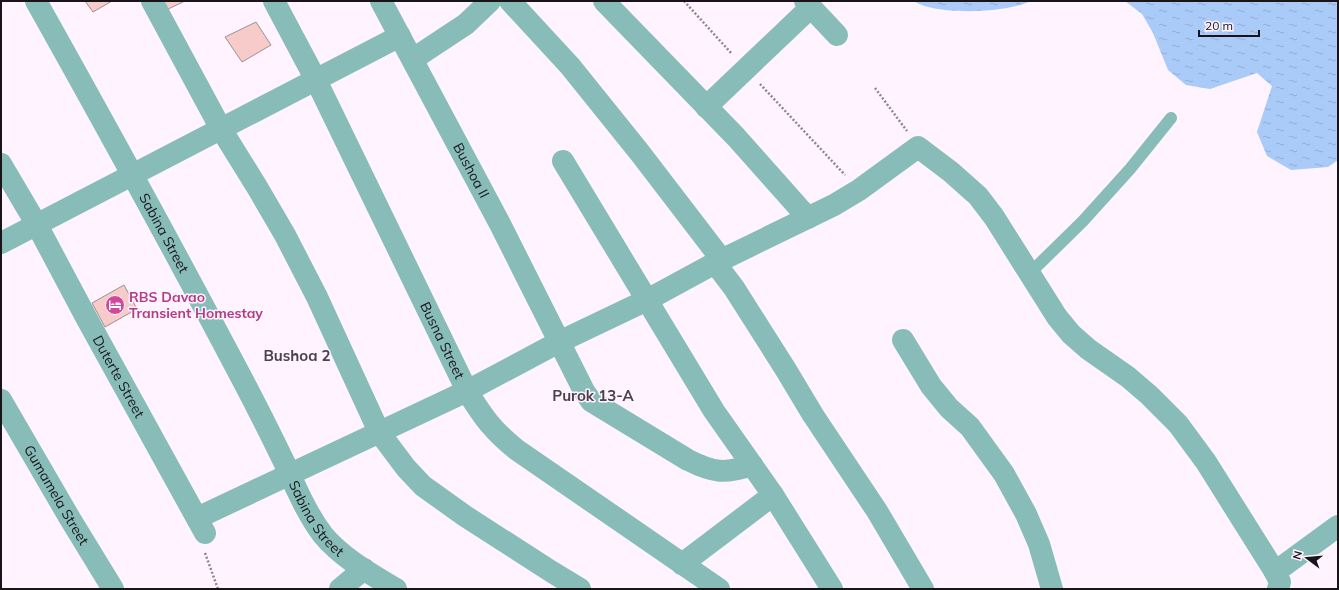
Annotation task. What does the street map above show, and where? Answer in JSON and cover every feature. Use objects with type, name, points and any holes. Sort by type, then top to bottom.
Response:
[{"type":"street","name":"Sabina Street","points":[[36,1],[133,174],[260,411],[311,519],[337,548],[364,569],[396,589]]},
{"type":"street","points":[[152,1],[220,129],[278,223],[313,290],[379,432],[406,468],[423,486],[465,516],[580,589]]},
{"type":"street","name":"Busna Street","points":[[274,1],[316,80],[467,391],[490,425],[501,437],[517,450],[719,589]]},
{"type":"street","name":"Bushoa II","points":[[381,1],[500,224],[584,392],[591,401],[596,406],[702,467],[717,472],[736,470],[752,465]]},
{"type":"street","points":[[413,59],[466,24],[490,1]]},
{"type":"street","points":[[510,1],[575,73],[640,153],[718,261],[817,421],[877,511],[923,589]]},
{"type":"street","points":[[604,1],[736,137],[808,218]]},
{"type":"street","points":[[706,106],[746,68],[808,4],[837,34]]},
{"type":"street","points":[[1,243],[400,36]]},
{"type":"street","points":[[201,526],[290,475],[467,391],[559,342],[648,300],[718,261],[834,205],[859,190],[918,147],[951,172],[978,196],[994,217],[1057,317],[1071,334],[1088,349],[1128,377],[1149,395],[1178,424],[1206,462],[1276,580],[1338,526]]},
{"type":"street","points":[[563,161],[714,411],[773,495],[832,589]]},
{"type":"street","name":"Duterte Street","points":[[1,164],[37,225],[201,526]]},
{"type":"street","points":[[903,340],[931,386],[949,408],[970,427],[1004,474],[1026,514],[1039,544],[1052,589]]},
{"type":"street","name":"Gumamela Street","points":[[1,400],[113,589]]},
{"type":"street","points":[[682,564],[773,495]]},
{"type":"street","points":[[340,589],[364,569]]},
{"type":"lane","points":[[1029,274],[1082,221],[1130,169],[1171,118]]},
{"type":"path","points":[[684,1],[859,190]]},
{"type":"path","points":[[875,88],[918,147]]},
{"type":"path","points":[[201,526],[199,536],[218,589]]},
{"type":"water","points":[[914,1],[1030,1],[1006,8],[954,11],[924,6]]},
{"type":"water","points":[[1125,1],[1338,1],[1338,160],[1328,167],[1291,170],[1267,156],[1257,132],[1272,86],[1257,73],[1210,89],[1186,85],[1168,70],[1153,33],[1142,14]]},
{"type":"building","points":[[85,1],[112,1],[93,12]]},
{"type":"building","points":[[160,1],[185,1],[166,10]]},
{"type":"building","points":[[256,22],[271,45],[242,62],[225,37]]},
{"type":"building","points":[[124,285],[137,309],[105,327],[92,303]]},
{"type":"place","name":"RBS Davao Transient Homestay","points":[[115,305]]},
{"type":"district","name":"Bushoa 2","points":[[297,356]]},
{"type":"district","name":"Purok 13-A","points":[[593,396]]}]
